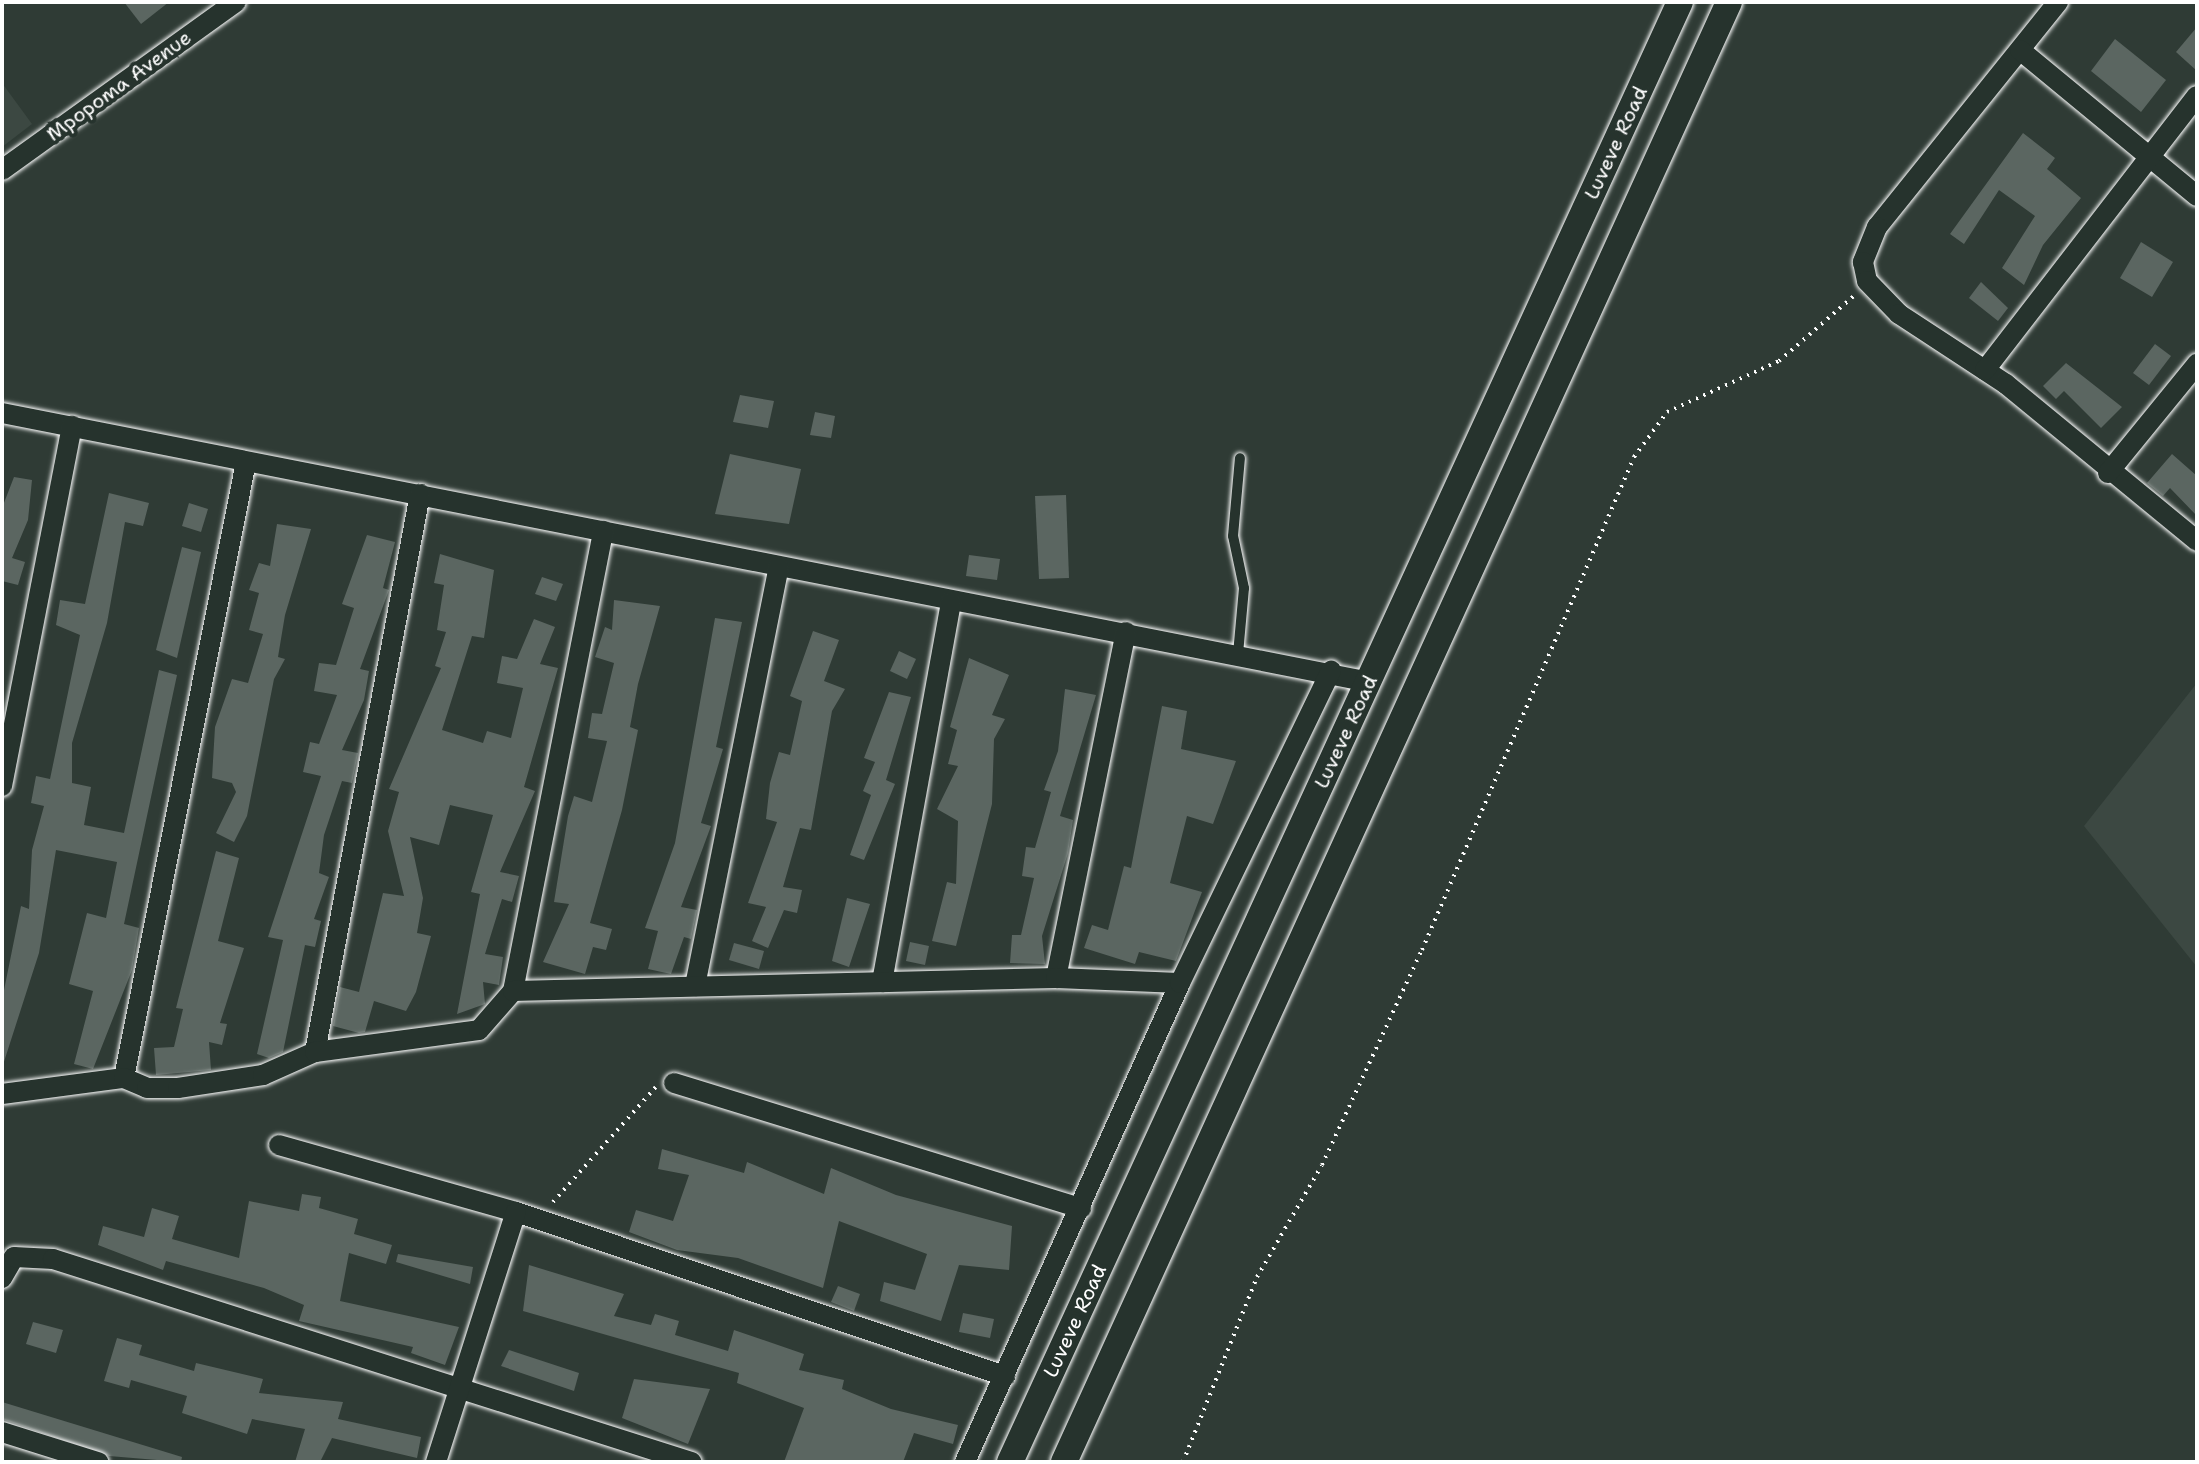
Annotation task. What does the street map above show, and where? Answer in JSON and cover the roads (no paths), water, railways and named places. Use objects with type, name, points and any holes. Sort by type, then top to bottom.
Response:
[{"type":"street","name":"Mpopoma Avenue","points":[[2,170],[236,2]]},
{"type":"street","name":"Luveve Road","points":[[1010,1462],[1680,2]]},
{"type":"street","points":[[1064,1462],[1729,2]]},
{"type":"street","points":[[2058,2],[1877,227],[1863,262],[1867,281],[1899,314],[1985,370],[2108,473],[2197,541]]},
{"type":"street","points":[[2020,50],[2197,196]]},
{"type":"street","points":[[1985,370],[2197,96]]},
{"type":"street","points":[[2108,473],[2197,364]]},
{"type":"street","points":[[2,413],[951,602],[1331,671],[1369,682]]},
{"type":"street","points":[[2,786],[72,426]]},
{"type":"street","points":[[124,1078],[246,462]]},
{"type":"street","points":[[315,1052],[420,494]]},
{"type":"street","points":[[2,1094],[124,1078],[147,1088],[178,1088],[280,1071],[315,1052],[479,1030],[513,991],[603,531]]},
{"type":"street","points":[[695,986],[779,567]]},
{"type":"street","points":[[882,982],[951,602]]},
{"type":"street","points":[[1056,978],[1126,632]]},
{"type":"street","points":[[965,1462],[1180,983],[1331,671]]},
{"type":"street","points":[[513,991],[1056,978],[1180,983]]},
{"type":"street","points":[[674,1083],[1081,1208]]},
{"type":"street","points":[[279,1145],[539,1219],[1005,1376]]},
{"type":"street","points":[[436,1462],[516,1212]]},
{"type":"street","points":[[2,1278],[14,1257],[53,1259],[691,1462]]},
{"type":"street","points":[[2,1432],[98,1462]]},
{"type":"lane","points":[[1238,654],[1244,588],[1233,536],[1240,458]]}]
